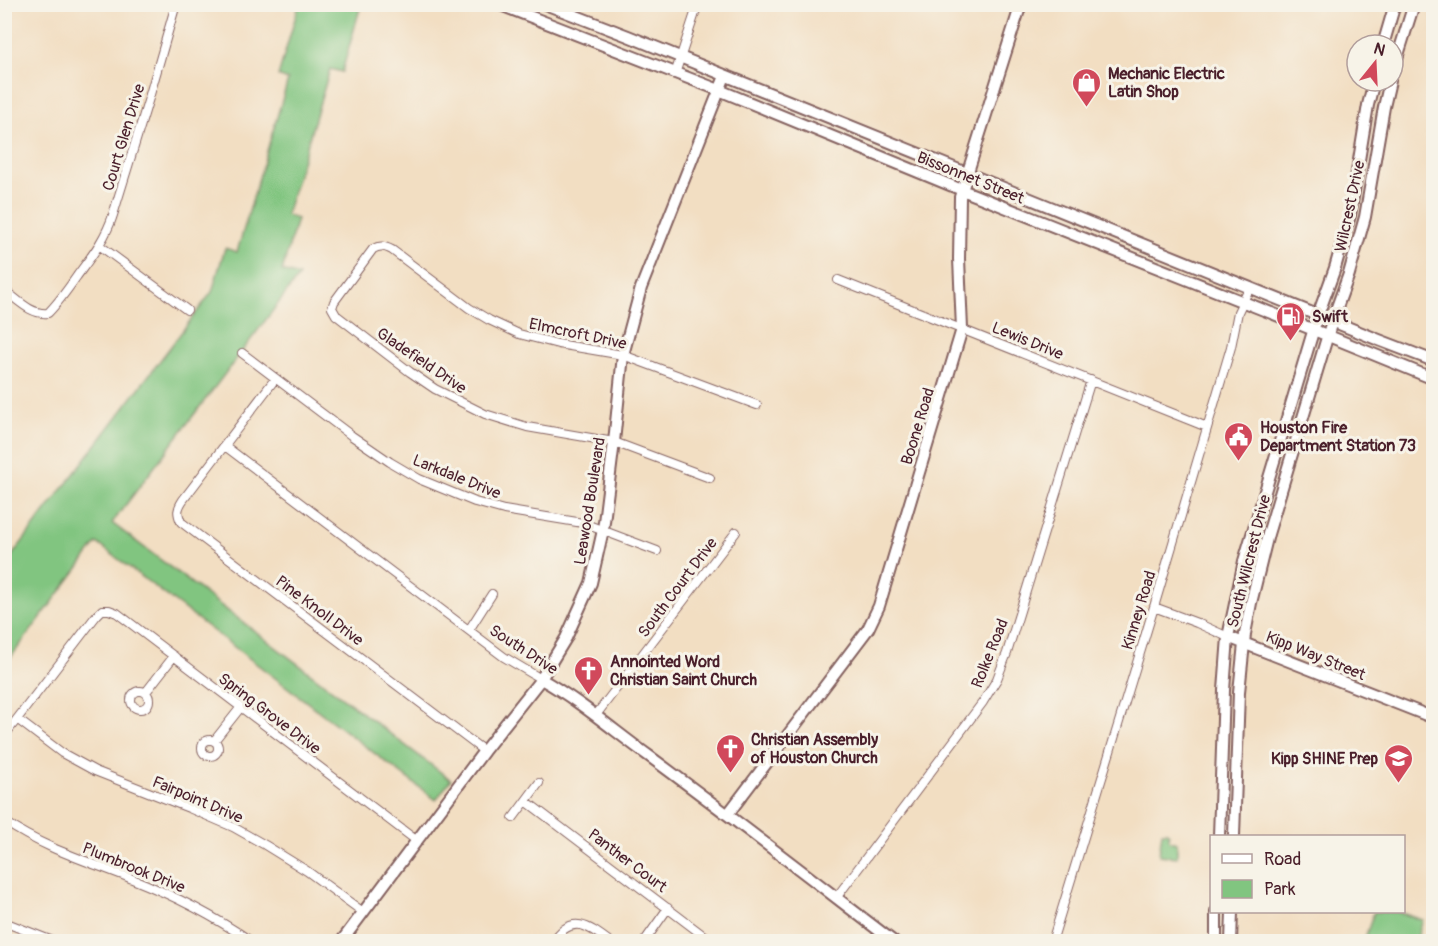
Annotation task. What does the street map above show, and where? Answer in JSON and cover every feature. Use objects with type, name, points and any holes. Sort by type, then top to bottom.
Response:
[{"type":"main road","name":"Bissonnet Street","points":[[498,4],[719,90],[1434,379]]},
{"type":"main road","name":"Bissonnet Street","points":[[545,4],[1434,361]]},
{"type":"main road","name":"Boone Road","points":[[728,814],[868,629],[879,606],[962,329],[959,259],[960,197],[1021,4]]},
{"type":"main road","points":[[1387,33],[1395,4]]},
{"type":"main road","points":[[1404,33],[1412,4]]},
{"type":"main road","points":[[563,30],[568,13]]},
{"type":"main road","name":"Leawood Boulevard","points":[[340,942],[541,679],[566,638],[591,583],[603,530],[622,355],[640,288],[724,76]]},
{"type":"main road","name":"Wilcrest Drive","points":[[1314,330],[1350,215],[1371,93]]},
{"type":"main road","name":"Wilcrest Drive","points":[[1328,335],[1365,217],[1387,93]]},
{"type":"main road","points":[[1363,136],[1377,147]]},
{"type":"main road","points":[[1350,215],[1365,217]]},
{"type":"main road","points":[[1176,276],[1183,260]]},
{"type":"main road","name":"South Wilcrest Drive","points":[[1219,831],[1228,637],[1244,561],[1314,330]]},
{"type":"main road","name":"South Wilcrest Drive","points":[[1235,831],[1239,692],[1244,643],[1257,574],[1328,335]]},
{"type":"main road","points":[[1271,469],[1287,472]]},
{"type":"main road","name":"Kipp Way Street","points":[[1228,637],[1434,718]]},
{"type":"main road","name":"South Drive","points":[[541,679],[596,715],[894,942]]},
{"type":"main road","points":[[1219,831],[1235,831]]},
{"type":"main road","points":[[1215,942],[1216,913],[1232,913],[1231,942]]},
{"type":"street","name":"Court Glen Drive","points":[[4,290],[31,310],[40,314],[48,314],[99,245],[109,228],[176,4]]},
{"type":"street","points":[[675,74],[698,4]]},
{"type":"street","points":[[99,245],[187,310]]},
{"type":"street","name":"Elmcroft Drive","points":[[360,334],[336,315],[332,308],[373,249],[384,246],[469,308],[507,329],[558,344],[622,355],[757,405]]},
{"type":"street","name":"Lewis Drive","points":[[838,280],[1207,427]]},
{"type":"street","name":"Kinney Road","points":[[1052,942],[1154,607],[1231,347],[1238,314],[1250,287]]},
{"type":"street","name":"Gladefield Drive","points":[[360,334],[435,389],[485,414],[527,427],[614,442],[710,478]]},
{"type":"street","name":"Larkdale Drive","points":[[242,353],[390,462],[419,479],[475,502],[504,510],[583,523],[657,551]]},
{"type":"street","name":"Pine Knoll Drive","points":[[275,379],[178,507],[177,514],[181,522],[484,751]]},
{"type":"street","name":"Rolke Road","points":[[836,898],[983,702],[997,680],[1091,380]]},
{"type":"street","name":"South Drive","points":[[225,446],[504,657],[541,679]]},
{"type":"street","name":"South Court Drive","points":[[596,715],[735,532]]},
{"type":"street","points":[[469,630],[492,594]]},
{"type":"street","name":"Kipp Way Street","points":[[1154,607],[1228,637]]},
{"type":"street","name":"Spring Grove Drive","points":[[17,719],[96,616],[102,610],[117,613],[417,841]]},
{"type":"street","points":[[146,692],[174,656]]},
{"type":"street","points":[[214,741],[241,707]]},
{"type":"street","points":[[4,736],[17,719]]},
{"type":"street","name":"Fairpoint Drive","points":[[17,719],[77,762],[232,827],[265,845],[307,871],[363,912]]},
{"type":"street","points":[[513,818],[539,783]]},
{"type":"street","name":"Panther Court","points":[[526,801],[712,942]]},
{"type":"street","name":"Plumbrook Drive","points":[[4,820],[25,835],[52,848],[184,902],[220,921],[252,942]]},
{"type":"street","points":[[644,942],[668,908]]},
{"type":"street","points":[[4,922],[55,942]]},
{"type":"street","points":[[553,942],[558,933],[572,924],[580,924],[595,930],[610,942]]},
{"type":"green space","points":[[299,5],[361,5],[342,72],[330,69],[286,215],[297,219],[282,271],[299,276],[112,523],[451,780],[436,800],[97,543],[5,665],[4,566],[212,292],[225,248],[237,252],[288,80],[278,76]]},
{"type":"green space","points":[[1162,832],[1169,834],[1171,842],[1177,842],[1177,857],[1159,855]]},
{"type":"green space","points":[[1374,913],[1401,913],[1423,920],[1416,941],[1364,941]]},
{"type":"place","name":"Mechanic Electric Latin Shop","points":[[1087,108]]},
{"type":"place","name":"Swift","points":[[1291,342]]},
{"type":"place","name":"Houston Fire Department Station 73","points":[[1239,462]]},
{"type":"place","name":"Annointed Word Christian Saint Church","points":[[589,696]]},
{"type":"place","name":"Christian Assembly of Houston Church","points":[[730,774]]},
{"type":"place","name":"Kipp SHINE Prep","points":[[1399,784]]}]
